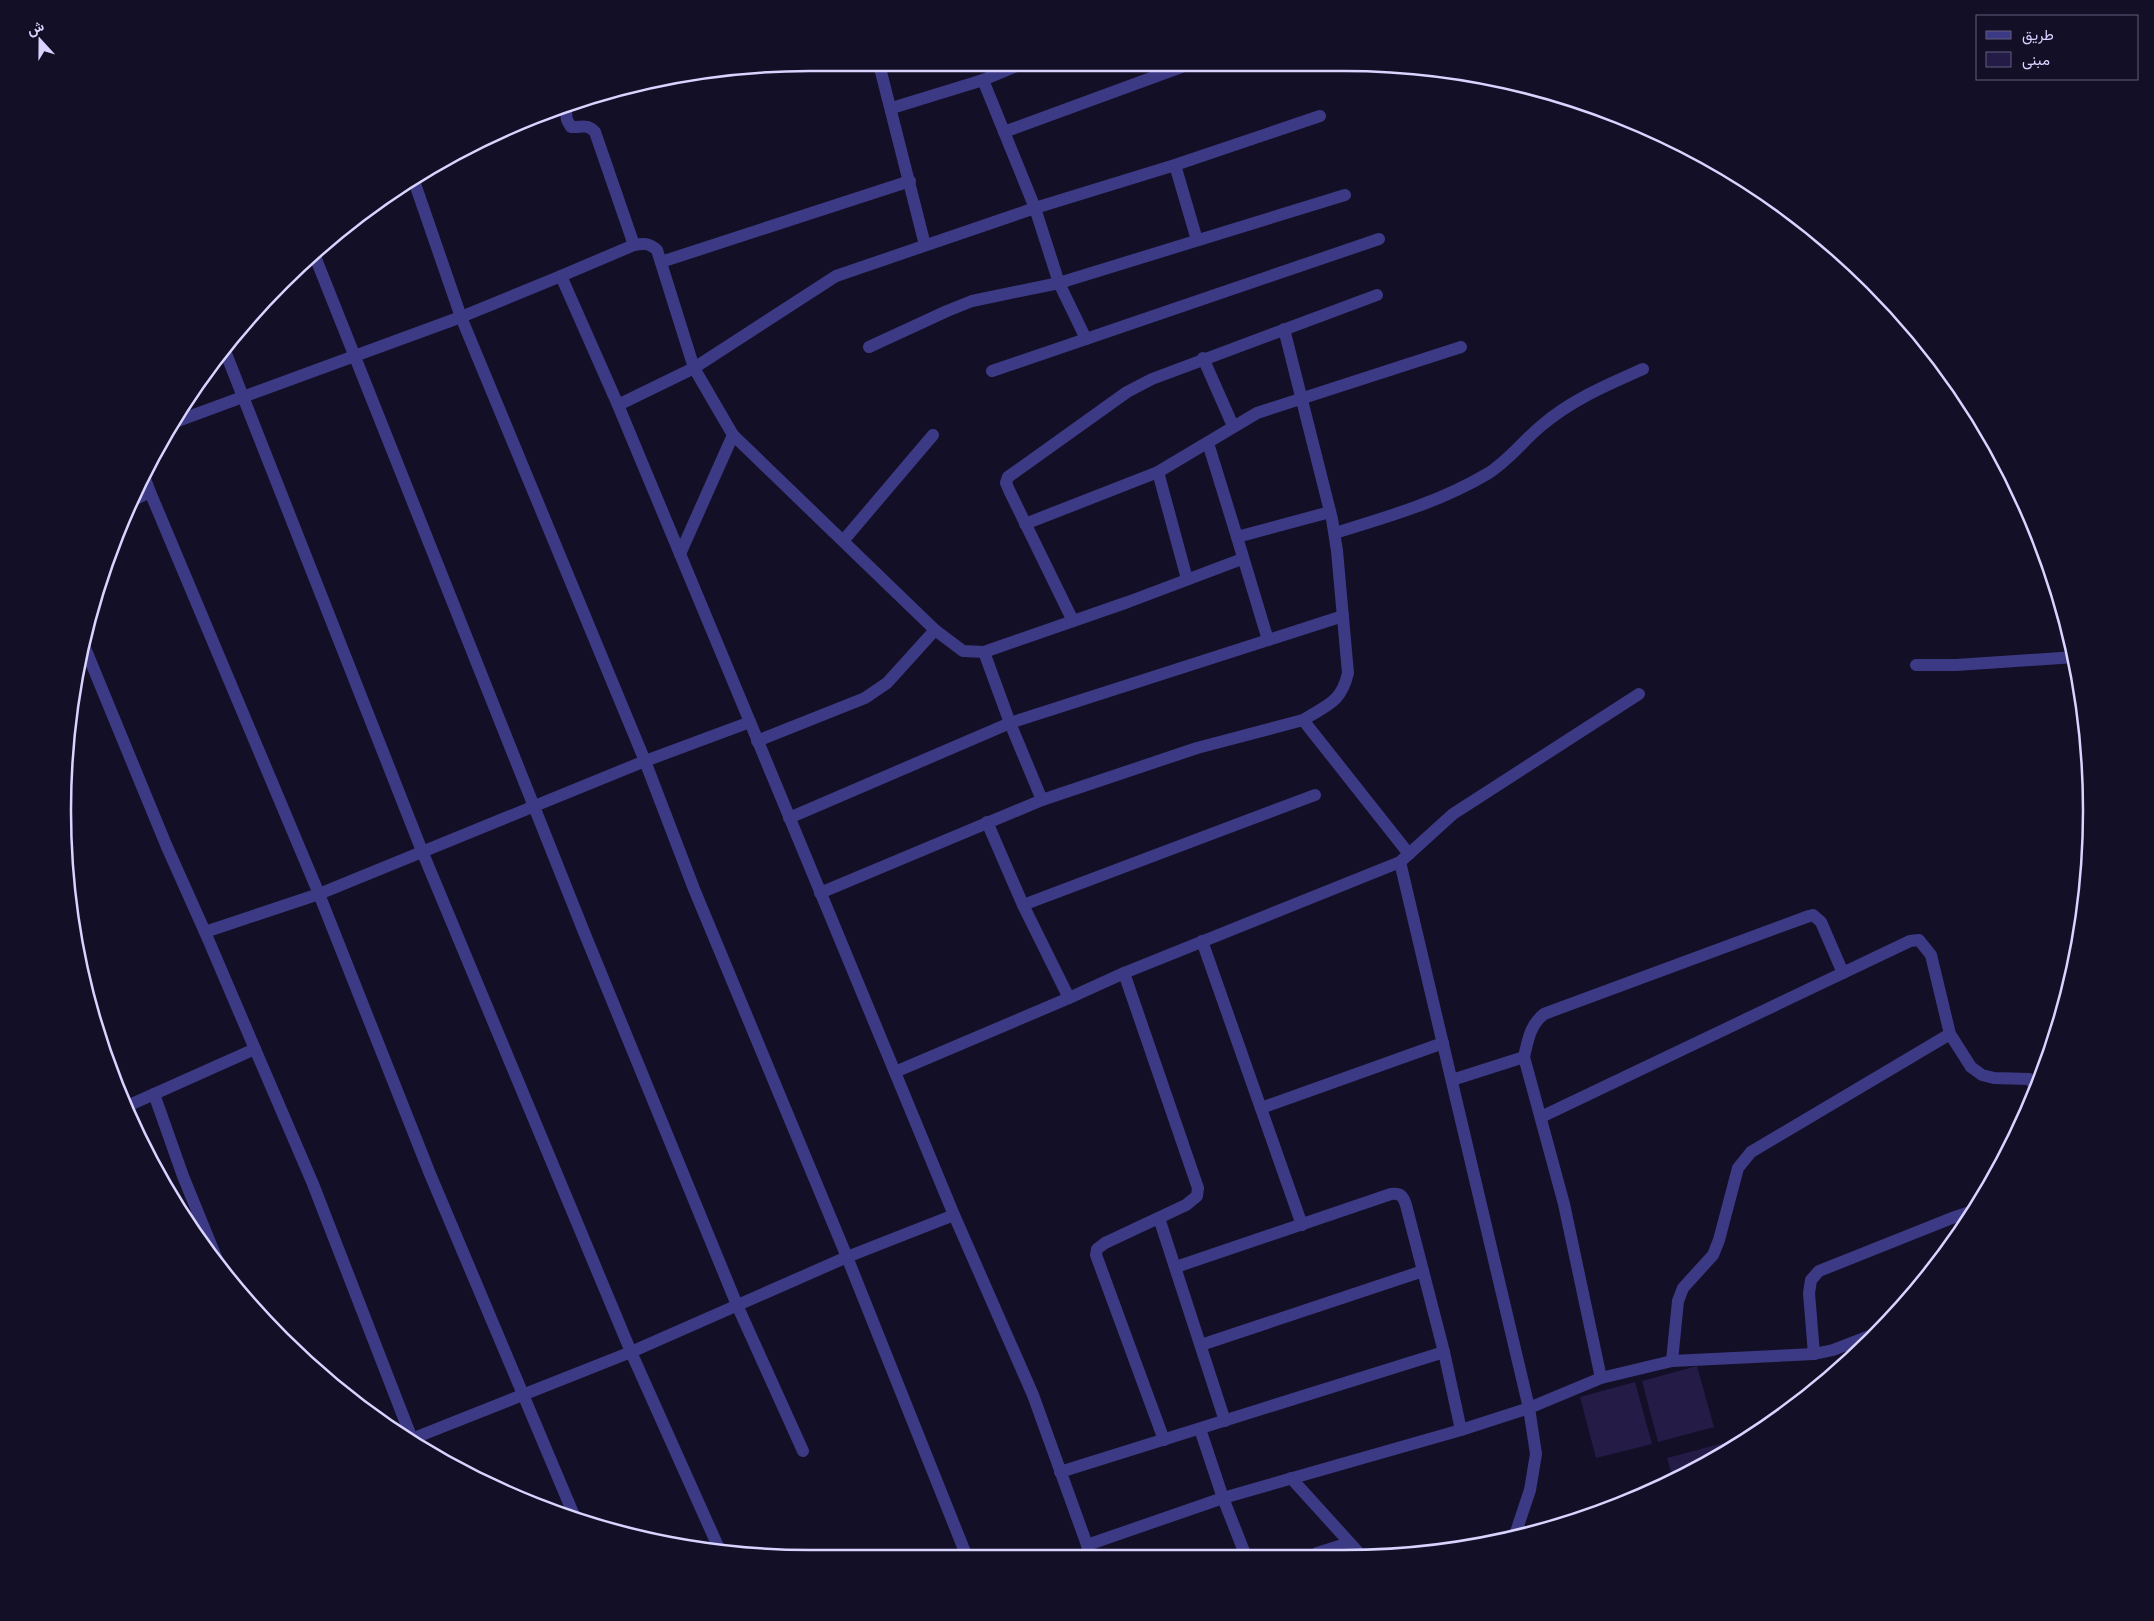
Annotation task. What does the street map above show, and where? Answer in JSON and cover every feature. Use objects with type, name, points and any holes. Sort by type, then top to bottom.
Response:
[{"type":"street","points":[[881,71],[892,108],[925,245]]},
{"type":"street","points":[[892,108],[983,80],[1004,71]]},
{"type":"street","points":[[1004,132],[1170,71]]},
{"type":"street","points":[[983,80],[1035,208],[1059,283],[1086,339]]},
{"type":"street","points":[[566,113],[571,128],[591,127],[595,132],[634,245]]},
{"type":"street","points":[[618,406],[694,368],[836,276],[1035,208],[1175,165],[1320,116]]},
{"type":"street","points":[[1175,165],[1197,240]]},
{"type":"street","points":[[661,262],[910,181]]},
{"type":"street","points":[[416,186],[462,317],[645,761],[694,889],[847,1257],[964,1550]]},
{"type":"street","points":[[869,347],[947,310],[972,302],[1059,283],[1345,195]]},
{"type":"street","points":[[992,371],[1379,239]]},
{"type":"street","points":[[184,418],[462,317],[634,245],[650,244],[657,250],[694,368],[733,435],[935,630],[963,651],[984,652],[1242,559]]},
{"type":"street","points":[[317,261],[534,808],[737,1305],[803,1451]]},
{"type":"street","points":[[560,276],[618,406],[954,1215],[1032,1395],[1089,1550]]},
{"type":"street","points":[[1073,621],[1006,483],[1008,477],[1127,392],[1152,379],[1203,358],[1377,295]]},
{"type":"street","points":[[820,893],[1042,800],[1197,748],[1303,720],[1337,700],[1345,688],[1348,672],[1335,533],[1284,329]]},
{"type":"street","points":[[1026,524],[1158,472],[1256,413],[1302,400],[1461,347]]},
{"type":"street","points":[[227,357],[422,851],[631,1352],[717,1543]]},
{"type":"street","points":[[1203,358],[1233,426]]},
{"type":"street","points":[[1335,533],[1406,511],[1452,493],[1489,473],[1542,425],[1583,396],[1644,369]]},
{"type":"street","points":[[680,554],[733,435]]},
{"type":"street","points":[[843,541],[933,435]]},
{"type":"street","points":[[1208,443],[1268,640]]},
{"type":"street","points":[[1158,472],[1187,579]]},
{"type":"street","points":[[147,484],[319,894],[430,1174],[523,1396],[568,1509]]},
{"type":"street","points":[[142,496],[150,492]]},
{"type":"street","points":[[1237,537],[1330,512]]},
{"type":"street","points":[[789,818],[1010,723],[1343,616]]},
{"type":"street","points":[[757,741],[865,698],[887,683],[935,630]]},
{"type":"street","points":[[984,652],[1010,723],[1042,800]]},
{"type":"street","points":[[88,654],[163,838],[313,1184],[406,1429]]},
{"type":"street","points":[[1916,665],[1956,665],[2067,658]]},
{"type":"street","points":[[895,1072],[1124,973],[1404,858],[1453,814],[1639,694]]},
{"type":"street","points":[[1303,720],[1404,858],[1443,1043],[1528,1408],[1536,1454],[1530,1490],[1517,1529]]},
{"type":"street","points":[[205,932],[319,894],[422,851],[534,808],[645,761],[750,722]]},
{"type":"street","points":[[1023,904],[1315,795]]},
{"type":"street","points":[[987,822],[1023,904],[1069,998]]},
{"type":"street","points":[[1601,1378],[1564,1204],[1524,1057],[1532,1027],[1544,1014],[1810,916],[1821,922],[1843,973]]},
{"type":"street","points":[[1541,1117],[1843,973],[1910,942],[1919,940],[1931,955],[1950,1034],[1971,1066],[1982,1075],[1994,1078],[2029,1079],[2031,1081]]},
{"type":"street","points":[[1202,941],[1302,1225]]},
{"type":"street","points":[[1124,973],[1198,1188],[1197,1196],[1192,1201],[1105,1243],[1097,1250],[1096,1255],[1164,1440]]},
{"type":"street","points":[[1672,1362],[1678,1301],[1683,1288],[1713,1255],[1719,1240],[1738,1168],[1751,1152],[1950,1034]]},
{"type":"street","points":[[1261,1108],[1443,1043]]},
{"type":"street","points":[[133,1104],[255,1050]]},
{"type":"street","points":[[1452,1080],[1524,1057]]},
{"type":"street","points":[[154,1094],[183,1176],[209,1239]]},
{"type":"street","points":[[1176,1267],[1399,1193],[1403,1196],[1406,1205],[1444,1352],[1461,1430]]},
{"type":"street","points":[[418,1437],[631,1352],[847,1257],[954,1215]]},
{"type":"street","points":[[1814,1354],[1810,1293],[1811,1280],[1819,1271],[1962,1215]]},
{"type":"street","points":[[1159,1218],[1225,1421]]},
{"type":"street","points":[[1201,1344],[1423,1271]]},
{"type":"street","points":[[1092,1550],[1222,1498],[1461,1430],[1528,1408],[1601,1378],[1672,1362],[1847,1351]]},
{"type":"street","points":[[1060,1472],[1444,1352]]},
{"type":"street","points":[[1200,1429],[1222,1498],[1243,1550]]},
{"type":"street","points":[[1291,1478],[1355,1550]]},
{"type":"street","points":[[1327,1550],[1349,1543]]},
{"type":"building","points":[[1697,1366],[1714,1427],[1658,1442],[1642,1381]]},
{"type":"building","points":[[1635,1382],[1652,1444],[1596,1458],[1580,1397]]},
{"type":"building","points":[[1723,1443],[1713,1451],[1671,1473],[1667,1458]]}]
